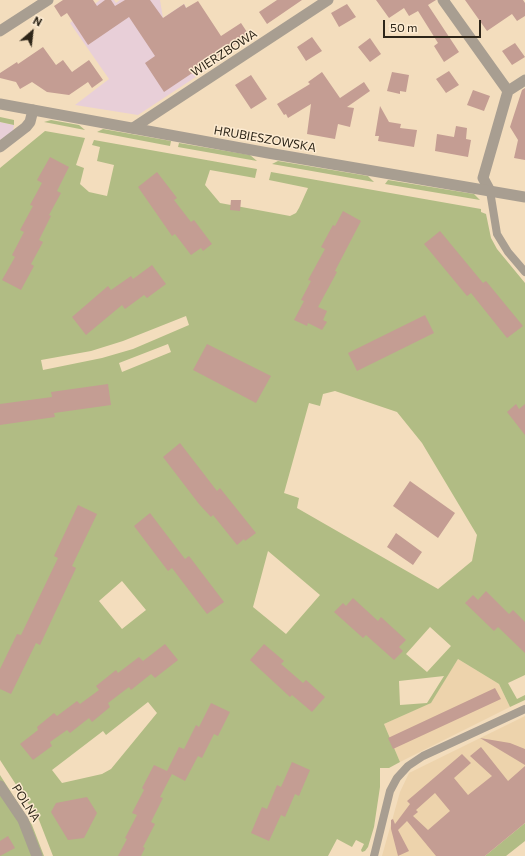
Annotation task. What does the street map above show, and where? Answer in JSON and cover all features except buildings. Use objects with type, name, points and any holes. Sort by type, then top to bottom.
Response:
[{"type":"street","points":[[0,31],[48,0]]},
{"type":"street","name":"WIERZBOWA","points":[[133,128],[328,0]]},
{"type":"street","points":[[443,0],[508,91]]},
{"type":"street","points":[[490,190],[483,178],[508,91],[525,80]]},
{"type":"street","name":"HRUBIESZOWSKA","points":[[0,104],[525,197]]},
{"type":"street","points":[[0,147],[26,127],[30,122],[32,110]]},
{"type":"street","name":"POLNA","points":[[0,786],[26,826],[36,856]]},
{"type":"lane","points":[[490,190],[497,234],[508,252],[525,272]]},
{"type":"lane","points":[[374,856],[390,791],[397,778],[408,766],[423,756],[525,709]]},
{"type":"shaded area","points":[[100,0],[114,0],[116,3],[120,0],[160,0],[163,18],[184,4],[220,61],[138,115],[75,105],[109,79],[70,23]]},
{"type":"shaded area","points":[[0,122],[14,125],[13,131],[0,140]]},
{"type":"shaded area","points":[[458,659],[499,684],[510,707],[400,762],[384,724],[430,703]]},
{"type":"shaded area","points":[[525,716],[525,823],[485,856],[382,856],[400,792],[409,773]]},
{"type":"green space","points":[[0,117],[14,120],[14,125],[0,122]]},
{"type":"green space","points":[[51,120],[79,125],[85,130],[44,122]]},
{"type":"green space","points":[[103,129],[171,141],[170,146],[97,132]]},
{"type":"green space","points":[[45,131],[85,138],[76,165],[84,168],[80,184],[89,192],[107,196],[114,165],[97,161],[100,147],[92,145],[94,140],[257,169],[255,178],[210,170],[205,185],[220,203],[290,216],[296,213],[308,188],[269,180],[271,172],[481,209],[481,212],[486,214],[491,238],[497,249],[525,283],[525,675],[508,683],[517,699],[525,695],[525,700],[510,707],[499,684],[458,659],[431,703],[384,724],[400,762],[389,768],[380,768],[380,787],[374,827],[368,847],[365,851],[362,852],[361,850],[364,844],[356,840],[352,847],[337,839],[328,856],[53,856],[39,820],[0,760],[0,168]],"holes":[[[186,316],[189,325],[133,349],[102,358],[43,370],[41,360],[91,351],[123,341]],[[168,344],[171,352],[122,372],[119,363]],[[335,391],[397,412],[422,443],[477,535],[472,561],[438,589],[297,508],[299,498],[284,493],[309,403],[320,406],[323,394]],[[268,551],[320,595],[286,634],[253,607]],[[122,581],[146,610],[122,629],[99,601]],[[430,627],[451,646],[427,672],[406,654]],[[444,676],[427,703],[400,705],[399,681]],[[148,702],[157,713],[111,769],[102,774],[62,783],[52,770],[103,731],[106,735]]]},
{"type":"green space","points":[[179,143],[250,155],[257,161],[178,147]]},
{"type":"green space","points":[[278,161],[368,176],[374,182],[272,164]]},
{"type":"green space","points":[[388,180],[474,194],[480,200],[385,184]]},
{"type":"green space","points":[[0,775],[32,825],[44,856],[0,856]]},
{"type":"green space","points":[[525,823],[525,841],[506,856],[485,856]]}]
